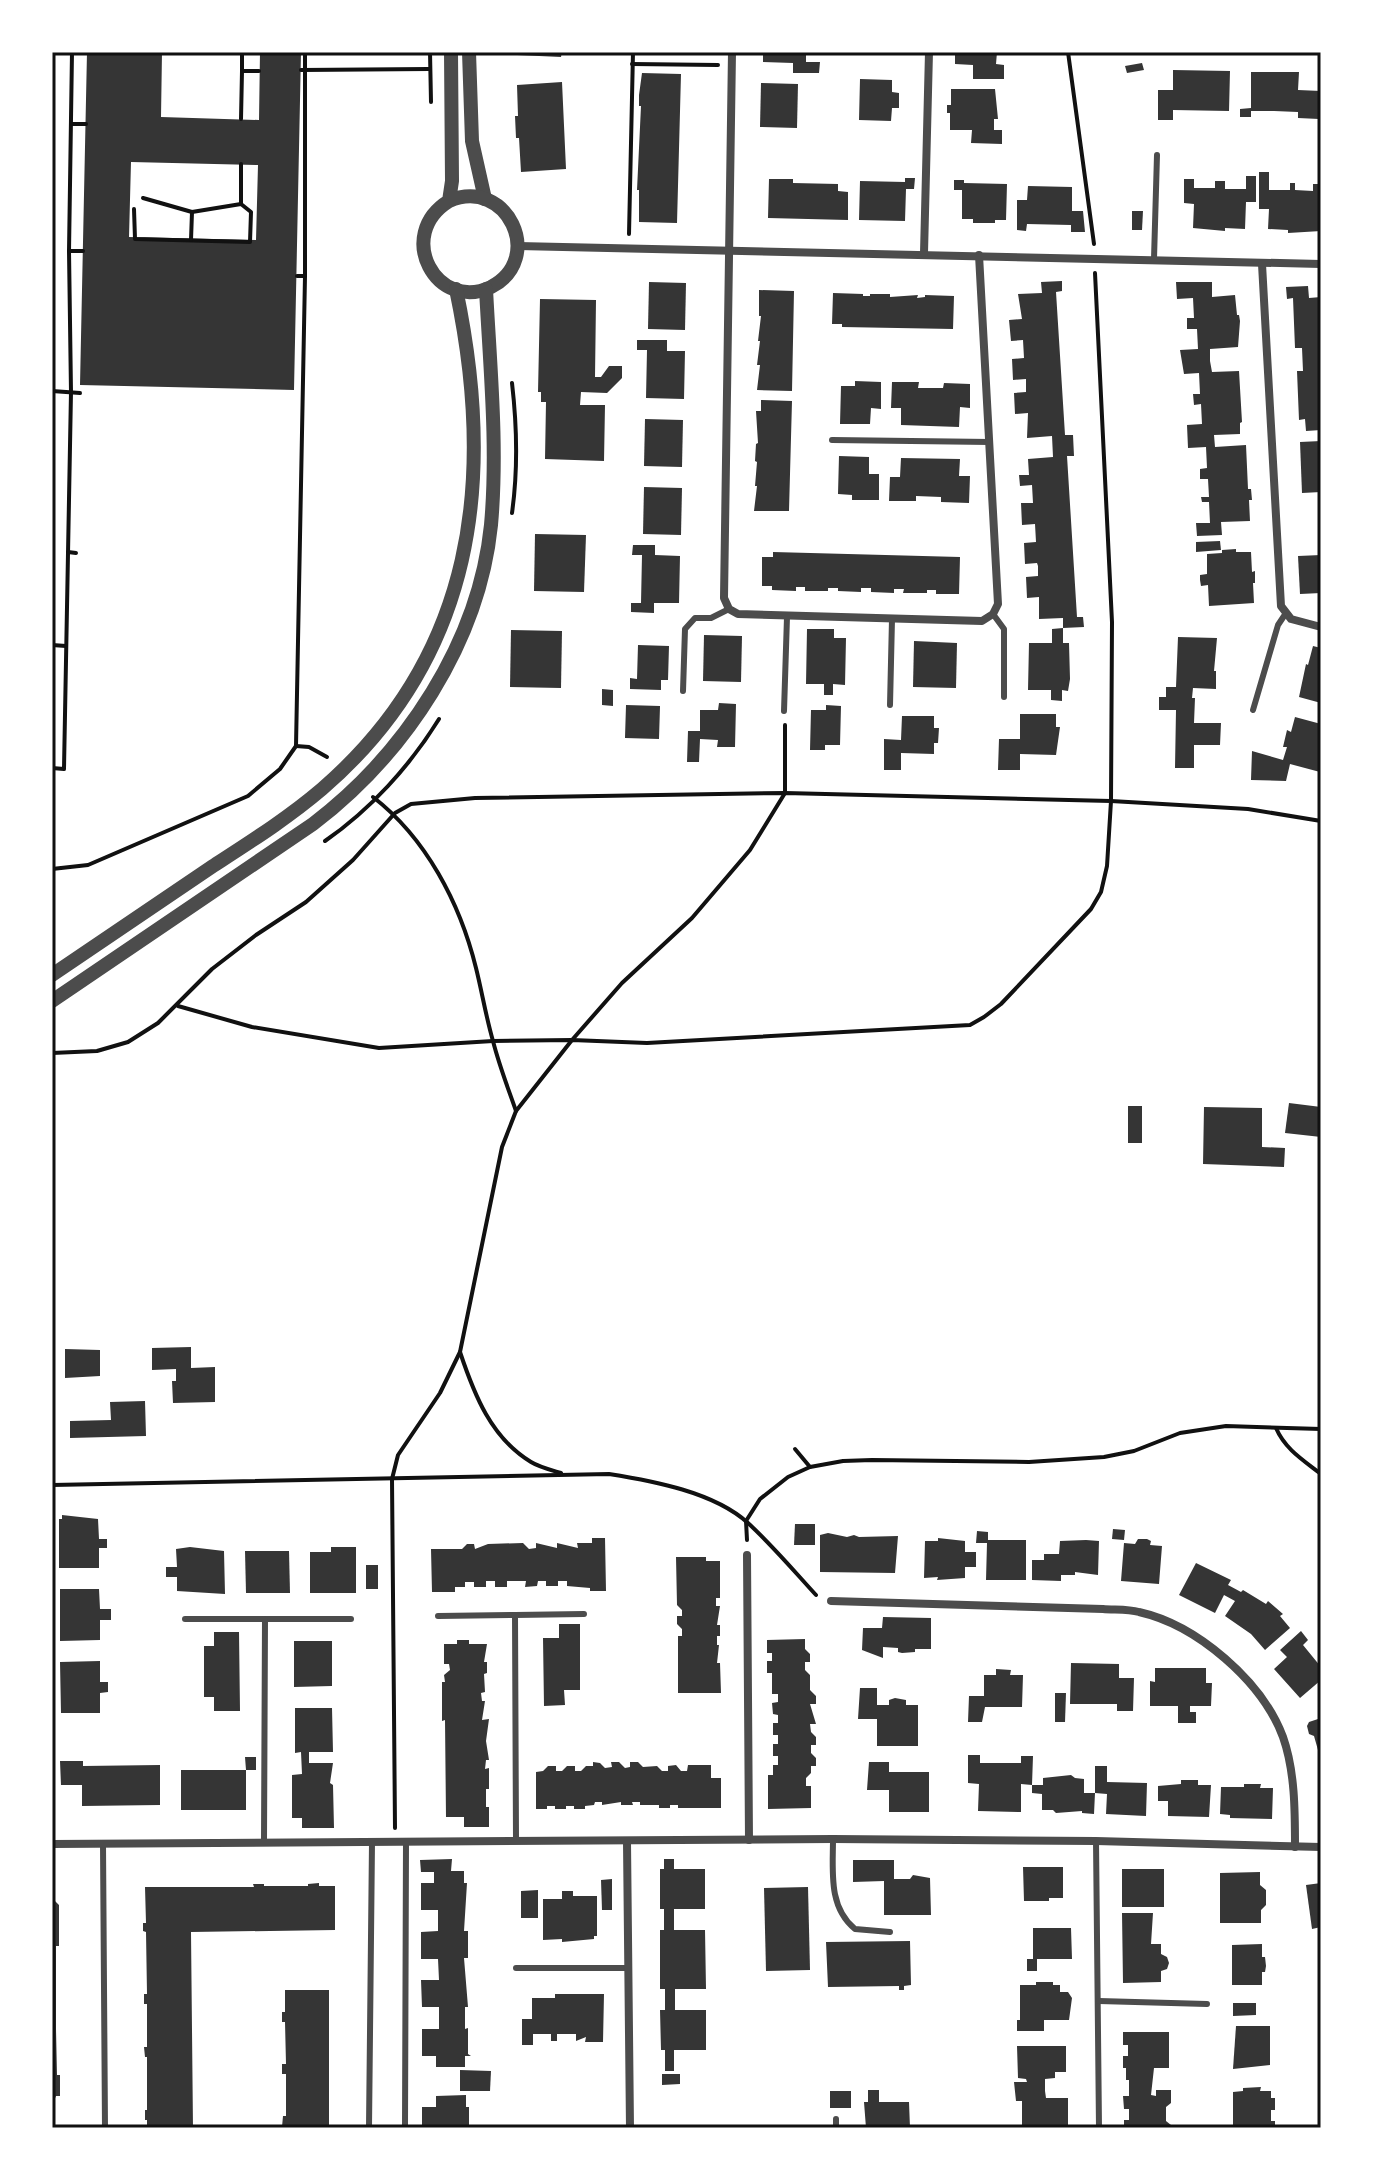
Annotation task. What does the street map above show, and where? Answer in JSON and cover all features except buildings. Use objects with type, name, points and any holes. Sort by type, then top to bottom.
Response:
[{"type":"street","points":[[449,201],[452,181],[451,52]]},
{"type":"street","points":[[469,52],[474,156],[485,199]]},
{"type":"street","points":[[732,52],[724,598],[729,609],[738,614],[787,617],[982,621],[993,614],[998,604],[979,255]]},
{"type":"street","points":[[924,253],[929,52]]},
{"type":"street","points":[[466,196],[485,199],[500,207],[511,220],[518,246],[508,272],[499,282],[471,292],[456,289],[435,277],[426,263],[422,248],[423,234],[428,220],[449,201],[466,196]]},
{"type":"street","points":[[518,246],[1321,264]]},
{"type":"street","points":[[1262,264],[1281,606],[1291,619],[1321,627]]},
{"type":"street","points":[[52,975],[311,799],[372,740],[411,687],[437,636],[453,595],[469,533],[474,497],[475,452],[469,360],[456,289]]},
{"type":"street","points":[[52,1001],[327,813],[359,786],[383,759],[433,689],[463,630],[488,546],[493,474],[486,289]]},
{"type":"street","points":[[747,1555],[749,1840]]},
{"type":"street","points":[[831,1601],[1103,1609],[1139,1612],[1176,1626],[1226,1660],[1247,1680],[1269,1711],[1283,1737],[1290,1767],[1295,1847]]},
{"type":"street","points":[[52,1844],[833,1839],[1321,1847]]},
{"type":"street","points":[[627,1842],[630,2128]]},
{"type":"lane","points":[[1154,259],[1157,155]]},
{"type":"lane","points":[[832,440],[990,442]]},
{"type":"lane","points":[[683,691],[685,629],[695,618],[711,618],[729,609]]},
{"type":"lane","points":[[1253,710],[1278,625],[1286,613]]},
{"type":"lane","points":[[993,614],[1004,629],[1004,697]]},
{"type":"lane","points":[[784,711],[787,617]]},
{"type":"lane","points":[[890,705],[892,619]]},
{"type":"lane","points":[[438,1616],[584,1614]]},
{"type":"lane","points":[[515,1615],[516,1841]]},
{"type":"lane","points":[[185,1619],[351,1619]]},
{"type":"lane","points":[[264,1842],[265,1619]]},
{"type":"lane","points":[[833,1839],[835,1900],[841,1914],[855,1929],[890,1932]]},
{"type":"lane","points":[[1096,1841],[1099,2128]]},
{"type":"lane","points":[[369,2128],[372,1842]]},
{"type":"lane","points":[[405,2128],[406,1842]]},
{"type":"lane","points":[[103,1844],[105,2128]]},
{"type":"lane","points":[[516,1968],[629,1968]]},
{"type":"lane","points":[[1099,2001],[1207,2004]]},
{"type":"lane","points":[[836,2119],[836,2128]]},
{"type":"path","points":[[52,768],[64,769],[71,392],[69,251],[72,52]]},
{"type":"path","points":[[241,119],[242,52]]},
{"type":"path","points":[[52,869],[88,865],[248,796],[280,769],[296,746],[305,276],[305,52]]},
{"type":"path","points":[[629,248],[633,52]]},
{"type":"path","points":[[178,1006],[252,1027],[379,1048],[493,1041],[647,1043],[970,1025],[1001,1004],[1091,909],[1101,892],[1107,866],[1111,801],[1112,622],[1095,258],[1068,52]]},
{"type":"path","points":[[632,64],[732,65]]},
{"type":"path","points":[[303,70],[429,69]]},
{"type":"path","points":[[242,71],[259,71]]},
{"type":"path","points":[[71,124],[86,124]]},
{"type":"path","points":[[241,164],[241,204]]},
{"type":"path","points":[[134,209],[135,239],[250,242],[251,212],[241,204],[192,212],[143,198]]},
{"type":"path","points":[[191,240],[192,212]]},
{"type":"path","points":[[69,251],[83,251]]},
{"type":"path","points":[[297,276],[305,276]]},
{"type":"path","points":[[52,391],[80,393]]},
{"type":"path","points":[[294,393],[301,394]]},
{"type":"path","points":[[68,552],[76,553]]},
{"type":"path","points":[[52,645],[66,646]]},
{"type":"path","points":[[395,1842],[392,1479],[398,1455],[440,1393],[460,1352],[502,1147],[516,1111],[572,1040],[622,983],[666,944],[716,891],[750,850],[785,793],[784,711]]},
{"type":"path","points":[[296,746],[309,747],[329,759],[336,752]]},
{"type":"path","points":[[52,1053],[97,1051],[128,1042],[158,1023],[212,969],[306,902],[341,871],[395,813],[411,804],[475,798],[785,793],[1111,801],[1248,809],[1321,821]]},
{"type":"path","points":[[376,799],[395,813],[437,869],[460,918],[493,1041],[516,1111]]},
{"type":"path","points":[[460,1352],[485,1415],[502,1438],[532,1463],[564,1474]]},
{"type":"path","points":[[747,1555],[746,1521],[760,1499],[774,1487],[810,1467],[843,1461],[1029,1462],[1104,1457],[1134,1451],[1180,1433],[1226,1426],[1321,1429]]},
{"type":"path","points":[[1276,1428],[1280,1439],[1292,1452],[1321,1474]]},
{"type":"path","points":[[795,1449],[810,1467]]},
{"type":"path","points":[[52,1485],[609,1474],[653,1481],[719,1505],[746,1521],[819,1598],[831,1601]]}]
